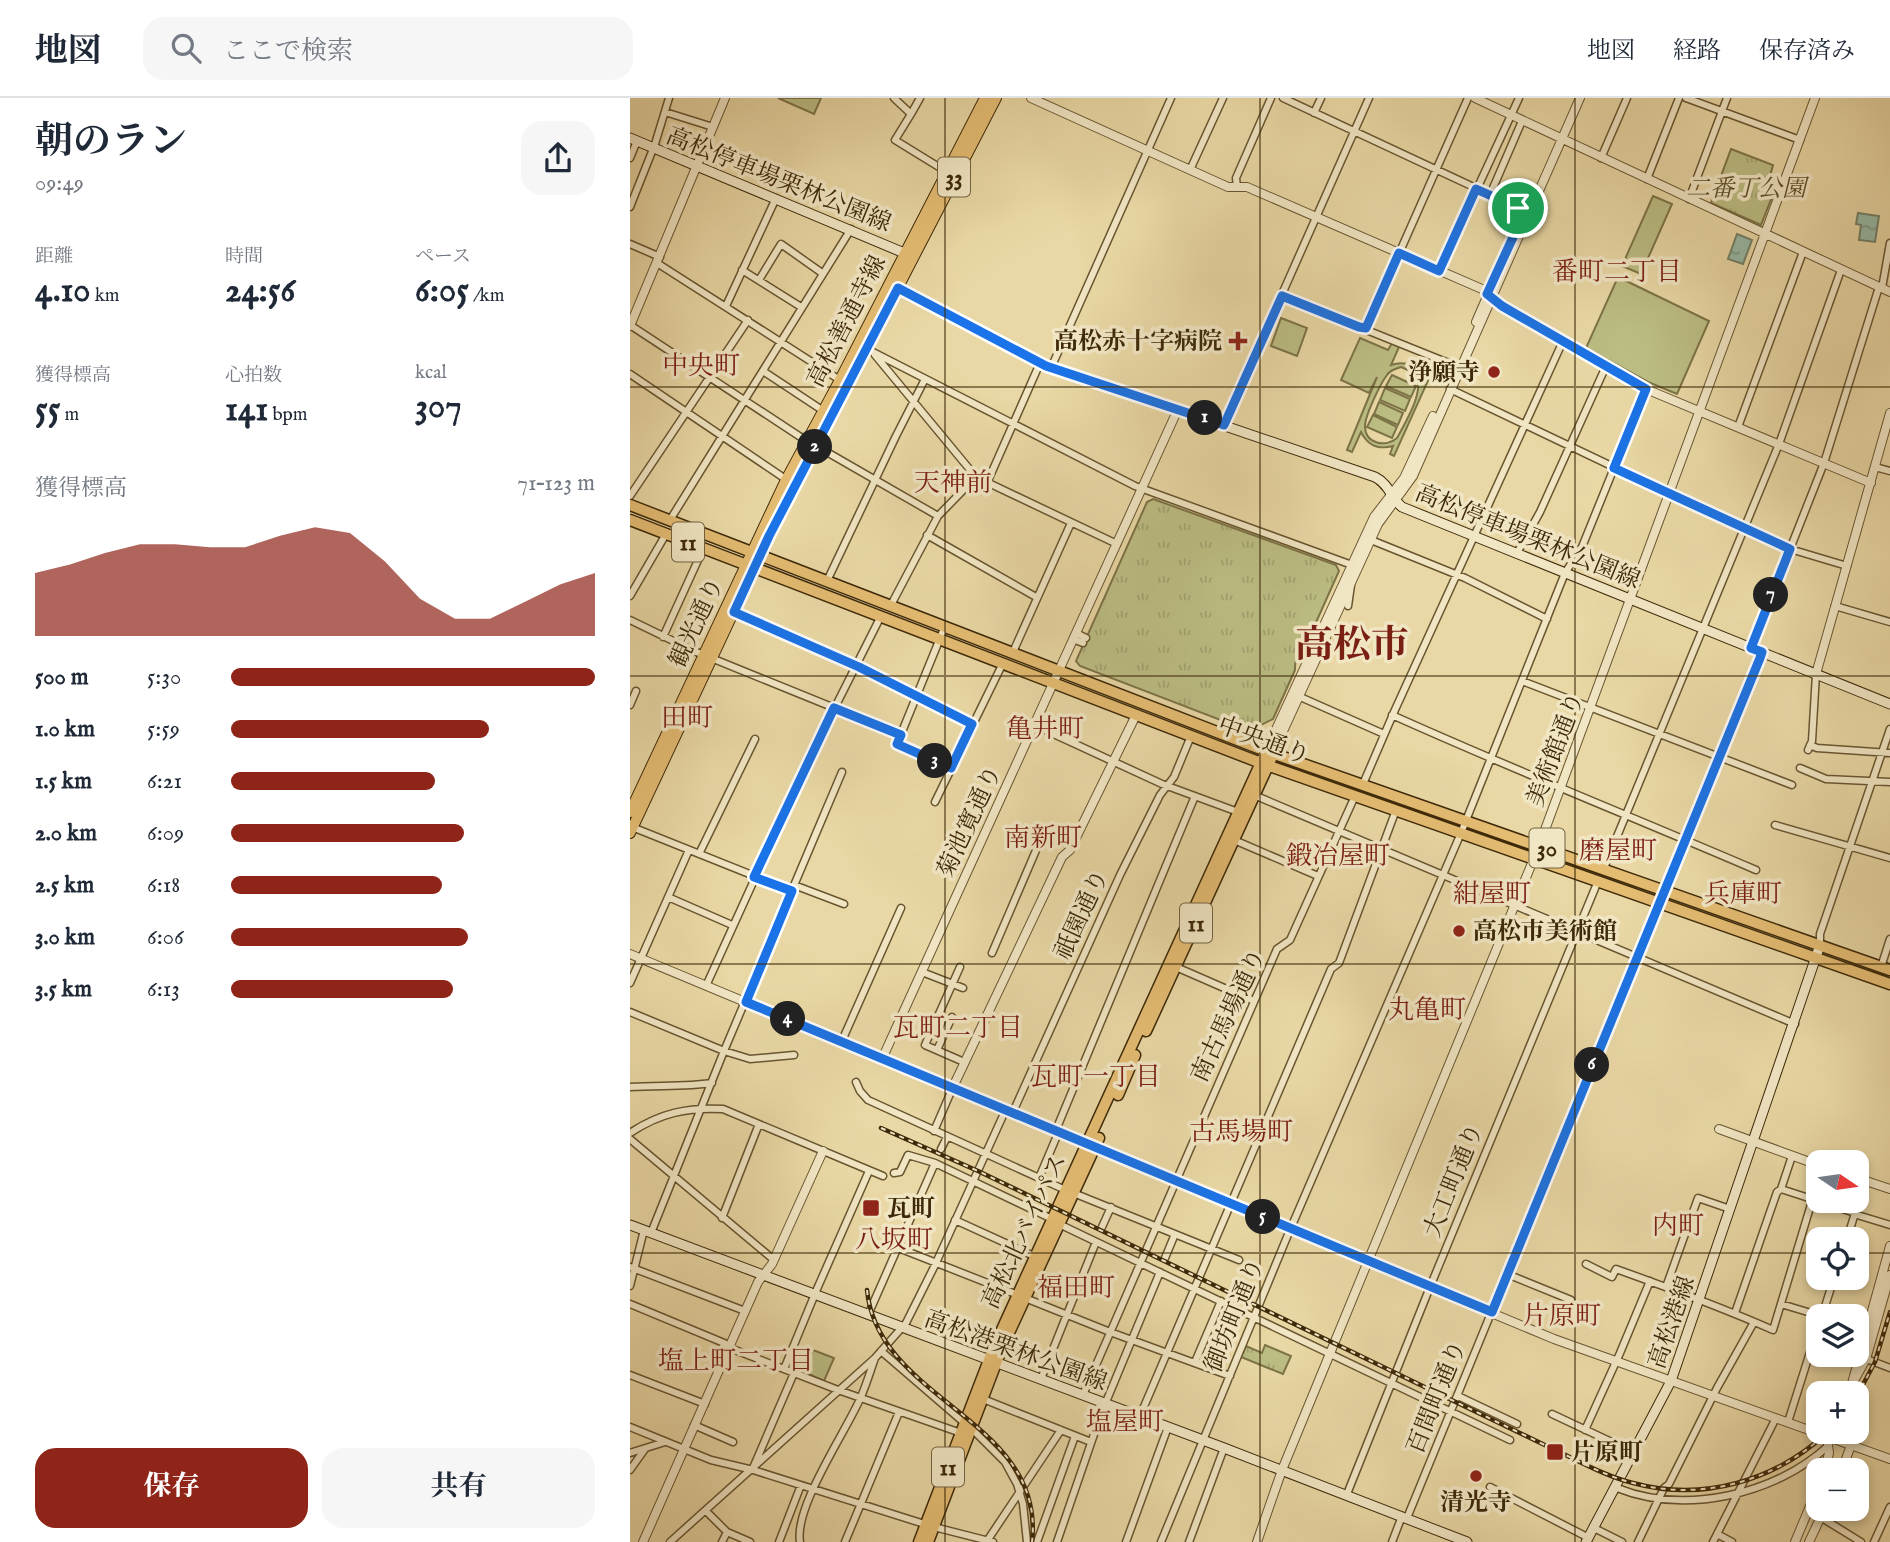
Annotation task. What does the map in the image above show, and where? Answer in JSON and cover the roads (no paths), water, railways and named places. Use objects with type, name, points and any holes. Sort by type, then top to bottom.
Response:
[{"type":"highway","name":"中央通り","points":[[630,505],[1270,752],[1885,968]]},
{"type":"highway","name":"中央通り","points":[[630,520],[1264,764],[1890,984]]},
{"type":"highway","name":"高松北バイパス","points":[[1092,1145],[1238,812],[1270,752]]},
{"type":"highway","name":"高松北バイパス","points":[[919,1542],[930,1525],[993,1360],[1234,840],[1264,764]]},
{"type":"highway","name":"高松北バイパス","points":[[1021,1297],[1036,1257],[1056,1222]]},
{"type":"highway","name":"高松北バイパス","points":[[966,1428],[983,1399],[993,1360]]},
{"type":"highway","name":"高松北バイパス","points":[[928,1542],[930,1525]]},
{"type":"main road","name":"高松善通寺線","points":[[750,565],[827,413],[866,349],[893,285],[985,98]]},
{"type":"main road","name":"高松善通寺線","points":[[908,254],[996,98]]},
{"type":"main road","name":"高松停車場栗林公園線","points":[[633,140],[908,254]]},
{"type":"main road","name":"高松停車場栗林公園線","points":[[893,285],[1051,368],[1375,477],[1384,482],[1402,506],[1890,704]]},
{"type":"main road","name":"観光通り","points":[[630,812],[708,656],[734,612],[750,565]]},
{"type":"main road","name":"観光通り","points":[[631,828],[750,565]]},
{"type":"main road","name":"高松港線","points":[[1588,1540],[1671,1381],[1820,945]]},
{"type":"main road","name":"高松港栗林公園線","points":[[630,1225],[1347,1494],[1467,1542]]},
{"type":"street","points":[[630,207],[669,98]]},
{"type":"street","points":[[725,98],[630,326],[812,442],[939,516]]},
{"type":"street","points":[[894,98],[911,114]]},
{"type":"street","points":[[920,98],[895,140],[947,172]]},
{"type":"street","points":[[1031,98],[1228,187],[1247,187],[1482,289],[1563,341],[1646,389],[1871,483]]},
{"type":"street","points":[[1051,368],[1171,98]]},
{"type":"street","points":[[1190,170],[1223,98]]},
{"type":"street","points":[[1237,187],[1236,178],[1271,98]]},
{"type":"street","points":[[1283,98],[1525,211]]},
{"type":"street","points":[[1314,113],[1321,98]]},
{"type":"street","points":[[1224,425],[1369,98]]},
{"type":"street","points":[[1366,328],[1468,98]]},
{"type":"street","points":[[1475,98],[1884,289]]},
{"type":"street","points":[[1439,271],[1519,98]]},
{"type":"street","points":[[1270,752],[1307,661],[1374,517],[1413,475],[1578,98]]},
{"type":"street","points":[[1601,158],[1627,98]]},
{"type":"street","points":[[1647,179],[1679,98]]},
{"type":"street","points":[[1686,98],[1800,140]]},
{"type":"street","points":[[1689,199],[1727,98]]},
{"type":"street","name":"美術館通り","points":[[1257,1542],[1282,1470],[1535,858],[1815,98]]},
{"type":"street","points":[[665,113],[713,127]]},
{"type":"street","points":[[1490,195],[1522,121]]},
{"type":"street","points":[[1270,752],[1378,524],[1411,464],[1560,138]]},
{"type":"street","points":[[630,158],[633,140]]},
{"type":"street","points":[[726,306],[776,198]]},
{"type":"street","points":[[670,520],[851,229]]},
{"type":"street","points":[[1751,648],[1824,463],[1884,289],[1890,243]]},
{"type":"street","points":[[630,244],[844,382]]},
{"type":"street","points":[[759,280],[781,244],[822,273]]},
{"type":"street","points":[[1738,428],[1803,252]]},
{"type":"street","points":[[742,270],[801,307]]},
{"type":"street","points":[[1604,868],[1779,444],[1841,270]]},
{"type":"street","points":[[1282,296],[1456,366]]},
{"type":"street","points":[[630,496],[748,320]]},
{"type":"street","points":[[1363,784],[1563,341]]},
{"type":"street","points":[[866,349],[1142,489],[1246,530],[1352,565]]},
{"type":"street","points":[[866,349],[976,477],[1117,544]]},
{"type":"street","points":[[987,482],[1040,363]]},
{"type":"street","points":[[1517,553],[1540,512],[1605,366]]},
{"type":"street","points":[[763,371],[827,413]]},
{"type":"street","points":[[630,374],[790,482]]},
{"type":"street","points":[[827,581],[925,379]]},
{"type":"street","points":[[1450,389],[1745,529],[1790,549],[1847,566]]},
{"type":"street","name":"御坊町通り","points":[[1161,1542],[1290,1228],[1467,820],[1565,573],[1582,547],[1646,389]]},
{"type":"street","name":"菊池寛通り","points":[[882,1059],[1178,409]]},
{"type":"street","points":[[1886,753],[1809,748],[1816,674],[1890,413]]},
{"type":"street","points":[[1875,467],[1890,471]]},
{"type":"street","points":[[891,606],[939,516],[976,477]]},
{"type":"street","points":[[1013,652],[1071,523]]},
{"type":"street","points":[[630,596],[666,533]]},
{"type":"street","points":[[927,535],[1037,597]]},
{"type":"street","points":[[1371,540],[1458,575],[1546,619]]},
{"type":"street","points":[[663,637],[704,547]]},
{"type":"street","points":[[1348,606],[1351,583]]},
{"type":"street","points":[[1835,606],[1890,622]]},
{"type":"street","points":[[734,612],[855,666],[972,724]]},
{"type":"street","points":[[706,986],[754,877],[881,616]]},
{"type":"street","points":[[630,620],[663,637],[901,735]]},
{"type":"street","points":[[945,626],[897,744],[951,768]]},
{"type":"street","points":[[1307,661],[1306,656],[1314,637],[1308,635]]},
{"type":"street","points":[[1075,636],[1085,641]]},
{"type":"street","name":"百間町通り","points":[[1392,1542],[1458,1396],[1762,652]]},
{"type":"street","points":[[935,802],[1003,663]]},
{"type":"street","points":[[1521,681],[1792,785]]},
{"type":"street","points":[[630,705],[636,691]]},
{"type":"street","points":[[1298,696],[1384,734]]},
{"type":"street","points":[[934,1131],[1062,857],[1070,850],[1136,715]]},
{"type":"street","points":[[1392,715],[1756,870]]},
{"type":"street","points":[[1034,725],[1168,786],[1238,812]]},
{"type":"street","points":[[1820,945],[1820,934],[1872,782],[1886,753],[1890,729]]},
{"type":"street","name":"祇園通り","points":[[875,1358],[906,1323],[936,1264],[985,1154],[1009,1111],[1120,875],[1160,795],[1168,786],[1191,736]]},
{"type":"street","points":[[699,854],[755,738]]},
{"type":"street","points":[[1800,768],[1826,779],[1890,782]]},
{"type":"street","points":[[630,1286],[632,1268],[674,1176],[842,772]]},
{"type":"street","points":[[1254,795],[1795,1024]]},
{"type":"street","points":[[1039,1178],[1195,796]]},
{"type":"street","name":"南古馬場通り","points":[[1083,1395],[1277,949],[1290,940],[1355,796]]},
{"type":"street","points":[[1140,1416],[1331,969],[1339,963],[1396,810]]},
{"type":"street","points":[[1775,825],[1890,858]]},
{"type":"street","points":[[631,828],[754,877],[844,904]]},
{"type":"street","points":[[1234,840],[1318,876]]},
{"type":"street","points":[[992,953],[1040,841]]},
{"type":"street","points":[[630,983],[689,850]]},
{"type":"street","name":"大工町通り","points":[[1347,1494],[1598,881]]},
{"type":"street","points":[[668,897],[732,925]]},
{"type":"street","points":[[841,1043],[901,908]]},
{"type":"street","points":[[1885,968],[1890,939]]},
{"type":"street","points":[[630,954],[1554,1339],[1806,1428]]},
{"type":"street","points":[[960,967],[925,1045],[964,1062]]},
{"type":"street","points":[[1176,967],[1254,1001]]},
{"type":"street","points":[[922,972],[963,988]]},
{"type":"street","points":[[630,1012],[724,1051],[756,1059],[794,1055]]},
{"type":"street","points":[[937,1050],[952,1017]]},
{"type":"street","points":[[856,1082],[868,1100],[934,1131],[1039,1178],[1239,1260]]},
{"type":"street","points":[[630,1087],[689,1087],[712,1083]]},
{"type":"street","points":[[630,1133],[671,1112],[702,1108],[723,1109],[883,1176]]},
{"type":"street","points":[[722,1218],[759,1124]]},
{"type":"street","points":[[1719,1129],[1806,1161]]},
{"type":"street","points":[[941,1149],[947,1137]]},
{"type":"street","points":[[630,1139],[774,1260]]},
{"type":"street","points":[[643,1542],[758,1282],[774,1260],[823,1152]]},
{"type":"street","points":[[894,1173],[900,1172],[908,1155],[935,1163],[1510,1440]]},
{"type":"street","points":[[1735,1313],[1792,1156]]},
{"type":"street","points":[[868,1315],[935,1163]]},
{"type":"street","points":[[784,1369],[869,1171]]},
{"type":"street","points":[[1869,1182],[1890,1189]]},
{"type":"street","points":[[1781,1189],[1806,1198]]},
{"type":"street","points":[[1666,1287],[1698,1198],[1730,1209]]},
{"type":"street","points":[[1102,1227],[1111,1207]]},
{"type":"street","points":[[1586,1264],[1612,1277],[1616,1269],[1650,1281],[1773,1330],[1808,1213]]},
{"type":"street","points":[[1850,1227],[1854,1213],[1890,1225]]},
{"type":"street","points":[[955,1220],[1036,1257]]},
{"type":"street","points":[[1165,1258],[1175,1234]]},
{"type":"street","points":[[1041,1379],[1096,1241]]},
{"type":"street","points":[[1869,1320],[1890,1245]]},
{"type":"street","points":[[896,1247],[1065,1315],[1230,1376]]},
{"type":"street","points":[[632,1268],[746,1311]]},
{"type":"street","points":[[1057,1542],[1091,1442],[1160,1272]]},
{"type":"street","points":[[1507,1274],[1571,1300]]},
{"type":"street","points":[[1869,1324],[1890,1275]]},
{"type":"street","points":[[1585,1430],[1650,1281]]},
{"type":"street","points":[[1195,1362],[1221,1301]]},
{"type":"street","points":[[630,1304],[838,1390],[899,1412],[966,1428]]},
{"type":"street","points":[[1781,1304],[1806,1312]]},
{"type":"street","points":[[1638,1542],[1754,1322]]},
{"type":"street","points":[[881,1350],[1001,1457],[1019,1492],[1026,1517],[1027,1542]]},
{"type":"street","points":[[670,1542],[875,1358]]},
{"type":"street","points":[[802,1541],[798,1534],[803,1515],[861,1398],[875,1358]]},
{"type":"street","points":[[1869,1360],[1890,1368]]},
{"type":"street","points":[[1788,1422],[1806,1365]]},
{"type":"street","points":[[752,1470],[794,1373]]},
{"type":"street","points":[[630,1375],[705,1404]]},
{"type":"street","points":[[1458,1396],[1517,1424]]},
{"type":"street","points":[[983,1399],[1091,1442]]},
{"type":"street","points":[[845,1542],[899,1412]]},
{"type":"street","points":[[1552,1414],[1635,1453]]},
{"type":"street","points":[[1713,1542],[1776,1418]]},
{"type":"street","points":[[694,1425],[733,1442]]},
{"type":"street","points":[[630,1427],[722,1463],[990,1541],[1061,1430]]},
{"type":"street","points":[[1126,1542],[1168,1427]]},
{"type":"street","points":[[1037,1542],[1075,1436]]},
{"type":"street","points":[[630,1453],[665,1442]]},
{"type":"street","points":[[1617,1488],[1642,1496],[1660,1498],[1689,1499],[1738,1493],[1782,1476],[1824,1444]]},
{"type":"street","points":[[1845,1444],[1890,1459]]},
{"type":"street","points":[[1846,1458],[1851,1445]]},
{"type":"street","points":[[630,1470],[646,1448]]},
{"type":"street","points":[[1189,1542],[1224,1448]]},
{"type":"street","points":[[779,1542],[801,1485]]},
{"type":"street","points":[[1490,1487],[1588,1540]]},
{"type":"street","points":[[1874,1542],[1890,1507]]},
{"type":"street","points":[[706,1511],[727,1532],[750,1542]]},
{"type":"street","points":[[1795,1542],[1806,1517]]},
{"type":"street","points":[[1809,1542],[1819,1521]]},
{"type":"street","points":[[1833,1521],[1861,1542]]},
{"type":"street","points":[[1594,1528],[1622,1542]]},
{"type":"street","points":[[722,1542],[727,1532]]},
{"type":"street","points":[[1717,1534],[1732,1542]]},
{"type":"water","points":[[1858,213],[1879,216],[1875,242],[1859,240],[1861,225],[1856,224]]},
{"type":"water","points":[[1737,234],[1752,240],[1743,264],[1728,259]]},
{"type":"railway","points":[[881,1128],[978,1171],[1582,1463],[1623,1480],[1659,1488],[1711,1488],[1761,1475],[1813,1444]]},
{"type":"railway","points":[[867,1290],[878,1328],[899,1359],[989,1438],[1014,1466],[1029,1500],[1032,1542]]},
{"type":"railway","points":[[1865,1381],[1875,1362],[1890,1312]]},
{"type":"place","name":"高松赤十字病院","points":[[1238,341]]},
{"type":"place","name":"浄願寺","points":[[1494,372]]},
{"type":"place","name":"高松市美術館","points":[[1459,931]]},
{"type":"place","name":"瓦町","points":[[871,1208]]},
{"type":"place","name":"片原町","points":[[1555,1452]]},
{"type":"place","name":"清光寺","points":[[1476,1476]]},
{"type":"district","name":"番町二丁目","points":[[1617,271]]},
{"type":"district","name":"中央町","points":[[701,365]]},
{"type":"district","name":"天神前","points":[[953,482]]},
{"type":"district","name":"高松市","points":[[1352,644]]},
{"type":"district","name":"田町","points":[[687,717]]},
{"type":"district","name":"亀井町","points":[[1045,728]]},
{"type":"district","name":"南新町","points":[[1043,837]]},
{"type":"district","name":"磨屋町","points":[[1618,850]]},
{"type":"district","name":"鍛冶屋町","points":[[1338,855]]},
{"type":"district","name":"紺屋町","points":[[1492,893]]},
{"type":"district","name":"兵庫町","points":[[1743,893]]},
{"type":"district","name":"丸亀町","points":[[1427,1009]]},
{"type":"district","name":"瓦町二丁目","points":[[958,1027]]},
{"type":"district","name":"瓦町一丁目","points":[[1096,1076]]},
{"type":"district","name":"古馬場町","points":[[1241,1131]]},
{"type":"district","name":"内町","points":[[1678,1225]]},
{"type":"district","name":"八坂町","points":[[894,1239]]},
{"type":"district","name":"福田町","points":[[1076,1287]]},
{"type":"district","name":"片原町","points":[[1562,1315]]},
{"type":"district","name":"塩上町二丁目","points":[[736,1360]]},
{"type":"district","name":"塩屋町","points":[[1125,1421]]},
{"type":"park label","name":"二番丁公園","points":[[1746,188]]}]
